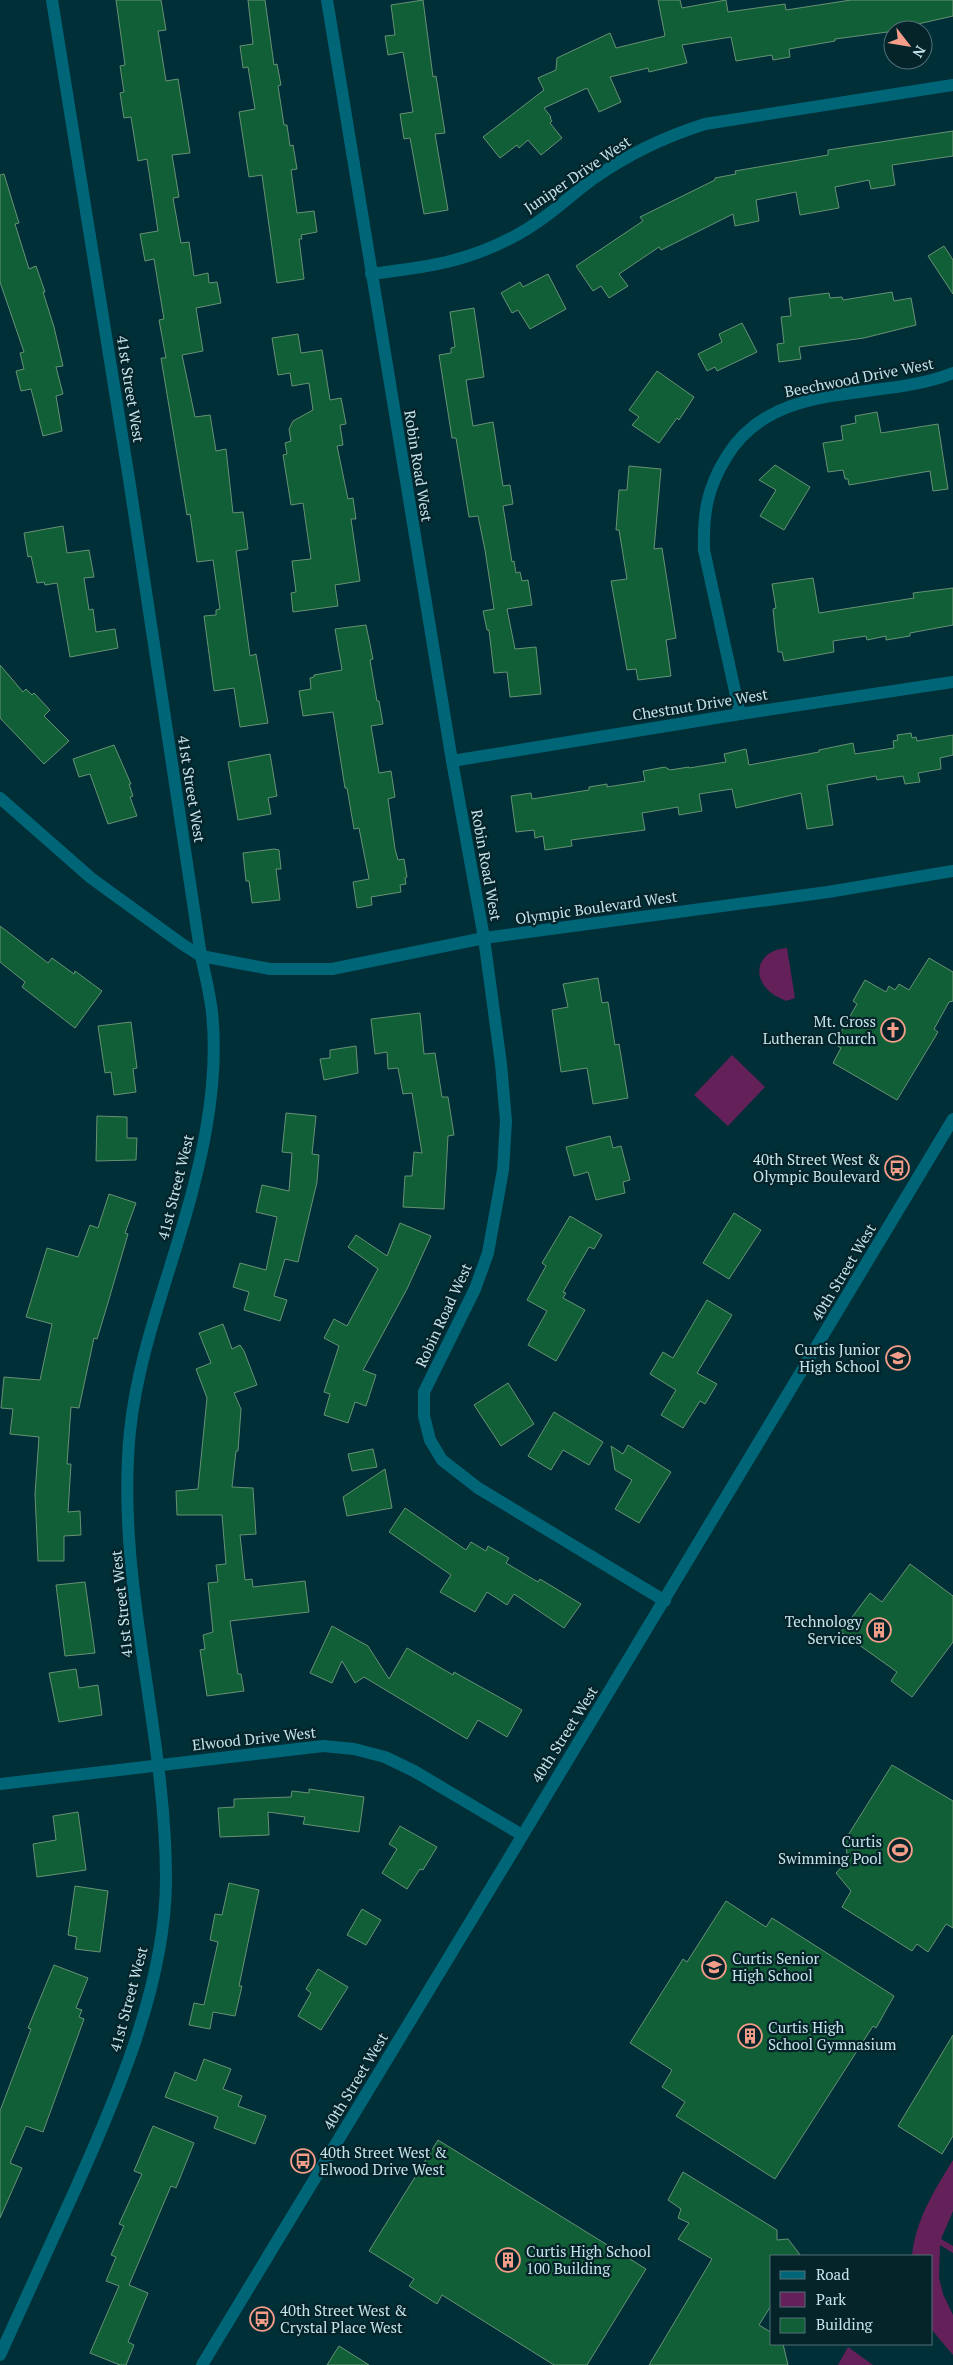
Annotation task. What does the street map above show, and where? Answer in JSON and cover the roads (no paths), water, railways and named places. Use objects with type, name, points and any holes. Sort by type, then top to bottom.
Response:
[{"type":"street","name":"41st Street West","points":[[0,2355],[114,2097],[145,2006],[162,1927],[166,1883],[165,1838],[158,1764],[132,1588],[128,1475],[130,1430],[142,1354],[179,1238],[203,1146],[209,1112],[213,1048],[212,1012],[201,956],[128,469],[52,0]]},
{"type":"street","name":"Robin Road West","points":[[327,0],[452,761],[484,938],[501,1064],[506,1121],[503,1170],[488,1253],[475,1288],[424,1392],[424,1416],[430,1440],[442,1460],[478,1488],[665,1601]]},
{"type":"street","name":"Juniper Drive West","points":[[371,274],[439,266],[493,247],[515,236],[542,218],[624,158],[672,134],[705,124],[953,86]]},
{"type":"street","name":"Beechwood Drive West","points":[[740,714],[704,550],[703,529],[705,508],[710,488],[730,450],[748,430],[771,413],[783,407],[816,399],[910,385],[953,373]]},
{"type":"street","name":"Chestnut Drive West","points":[[452,761],[740,714],[953,682]]},
{"type":"street","name":"Olympic Boulevard West","points":[[0,798],[91,878],[182,944],[201,956],[270,969],[332,969],[484,938],[828,892],[953,871]]},
{"type":"street","name":"40th Street West","points":[[202,2365],[665,1601],[953,1119]]},
{"type":"street","name":"Elwood Drive West","points":[[0,1784],[306,1747],[354,1749],[385,1757],[414,1771],[522,1835]]},
{"type":"place","name":"Mt. Cross Lutheran Church","points":[[893,1030]]},
{"type":"place","name":"40th Street West & Olympic Boulevard","points":[[897,1168]]},
{"type":"place","name":"Curtis Junior High School","points":[[898,1358]]},
{"type":"place","name":"Technology Services","points":[[879,1630]]},
{"type":"place","name":"Curtis Swimming Pool","points":[[900,1850]]},
{"type":"place","name":"Curtis Senior High School","points":[[714,1967]]},
{"type":"place","name":"Curtis High School Gymnasium","points":[[750,2036]]},
{"type":"place","name":"40th Street West & Elwood Drive West","points":[[303,2161]]},
{"type":"place","name":"Curtis High School 100 Building","points":[[508,2260]]},
{"type":"place","name":"40th Street West & Crystal Place West","points":[[262,2319]]}]
